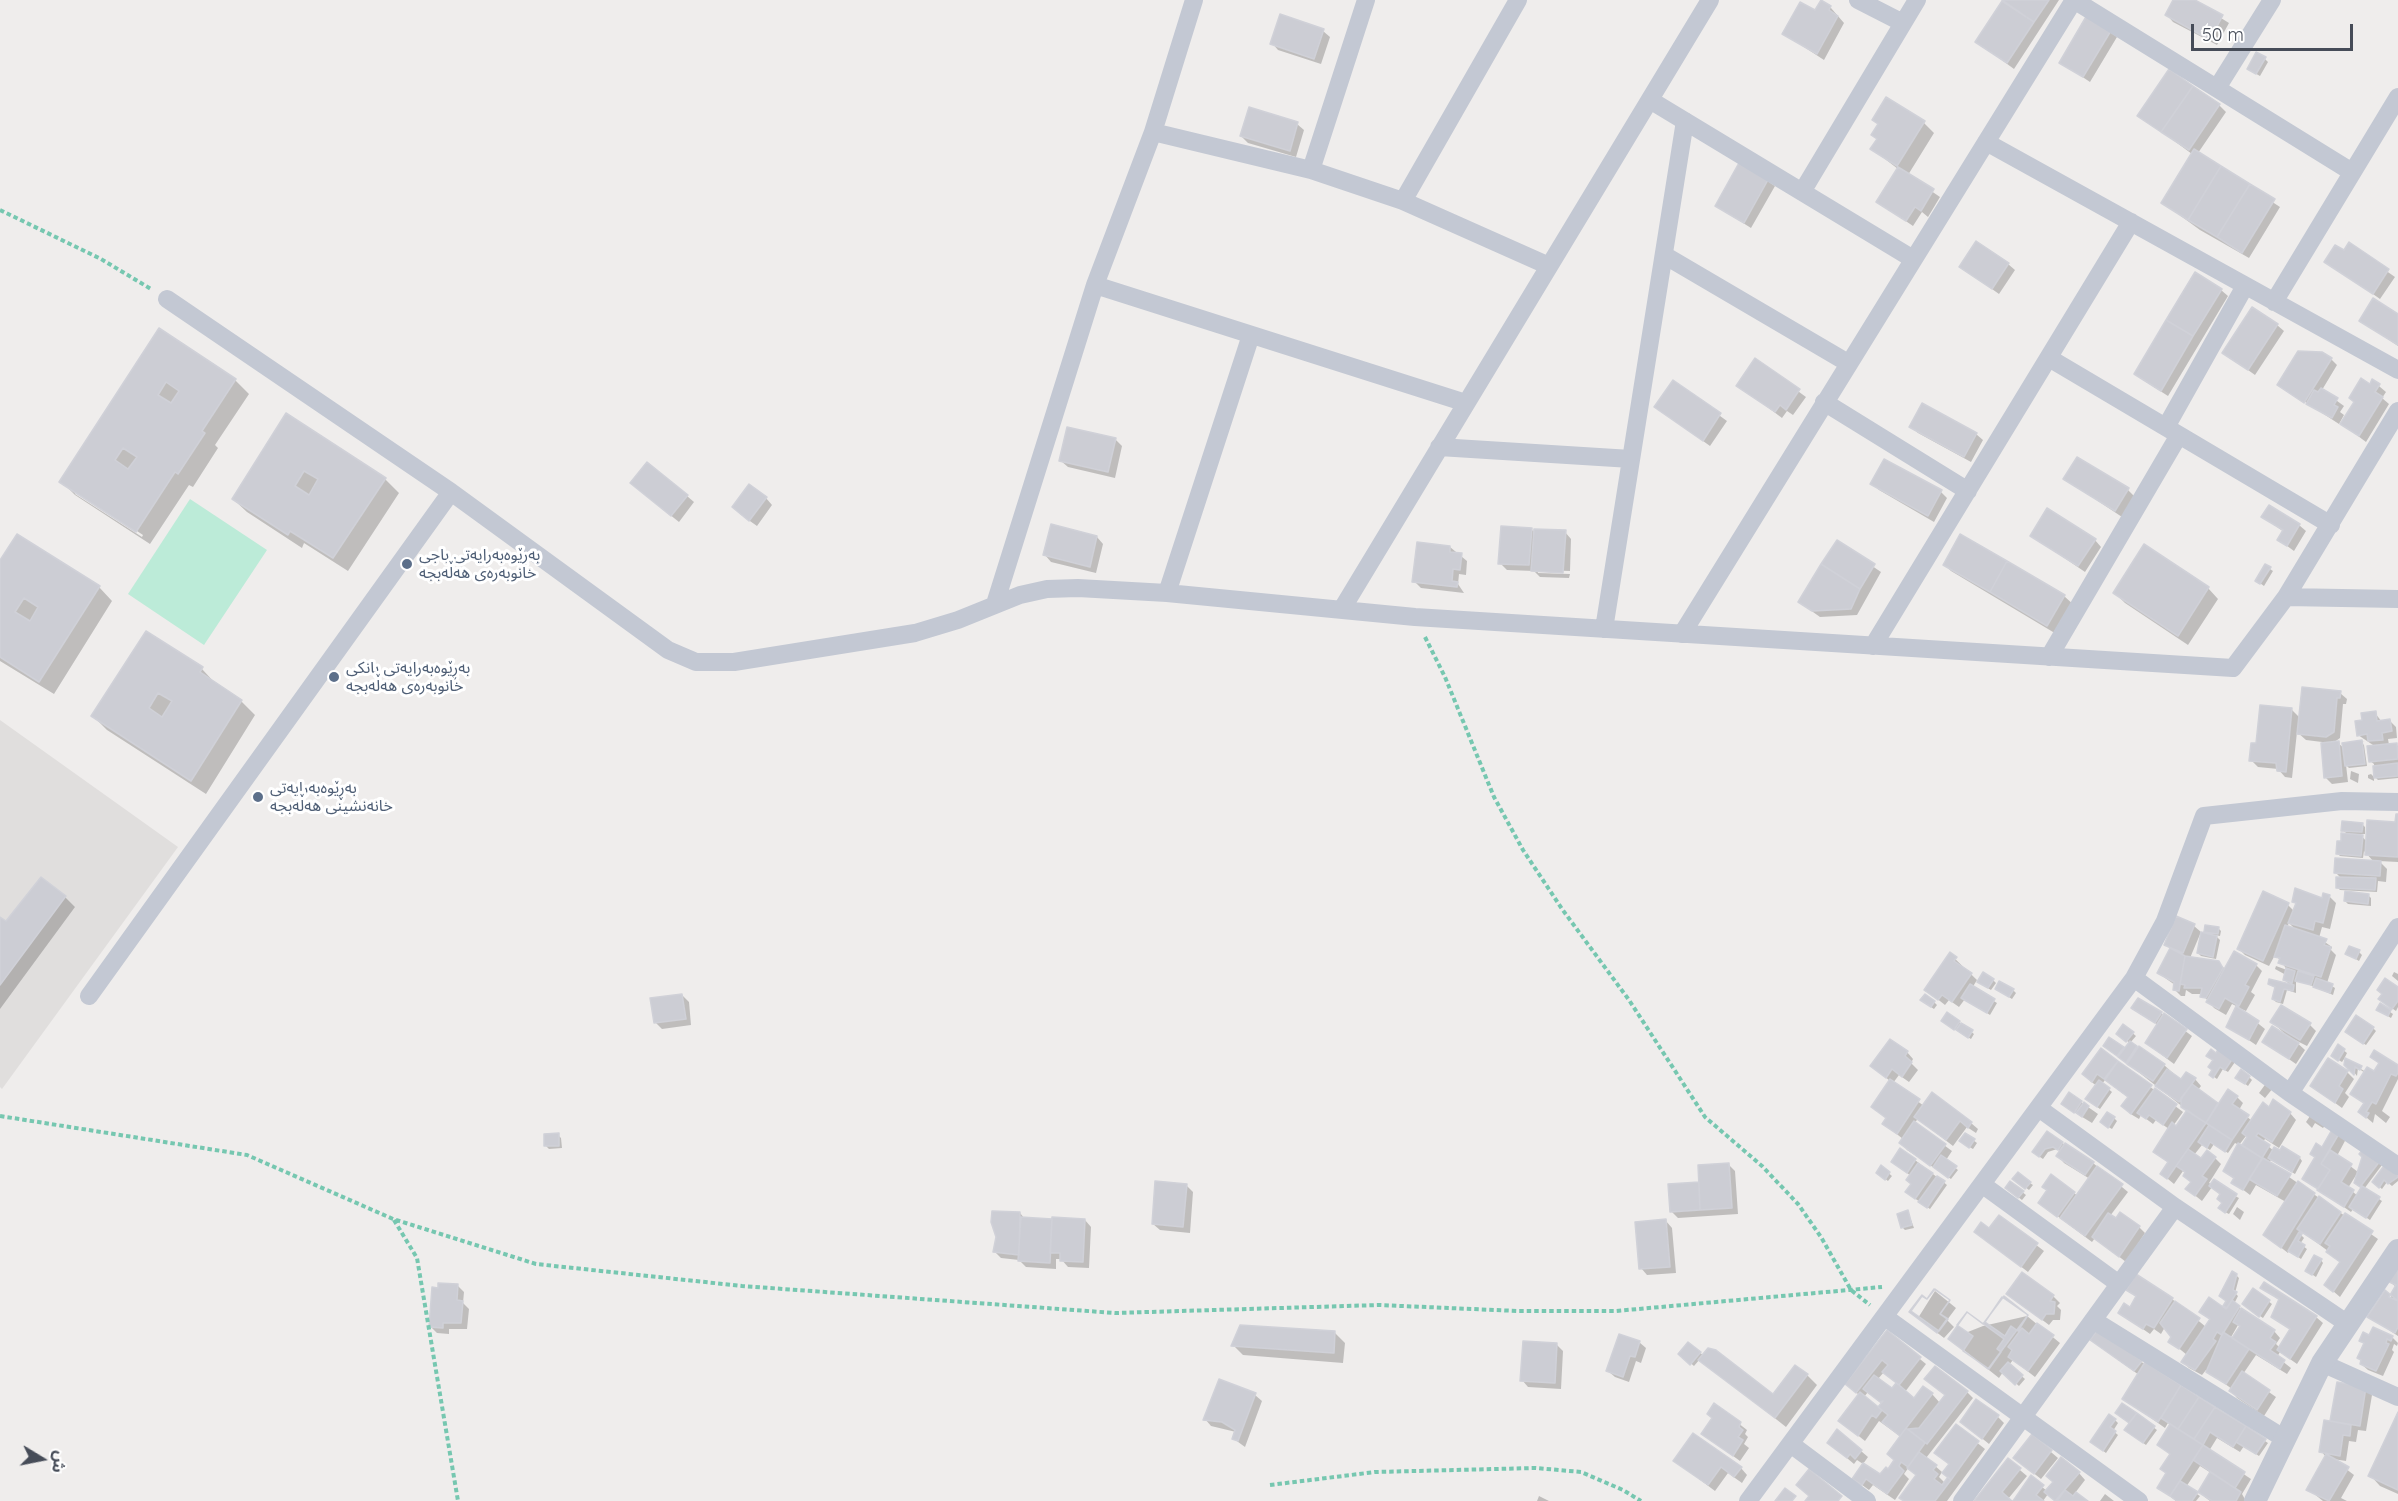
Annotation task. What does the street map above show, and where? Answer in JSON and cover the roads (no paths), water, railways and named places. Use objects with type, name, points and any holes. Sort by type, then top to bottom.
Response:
[{"type":"street","points":[[995,604],[1095,285],[1153,132],[1194,0]]},
{"type":"street","points":[[1311,170],[1366,0]]},
{"type":"street","points":[[1403,201],[1518,0]]},
{"type":"street","points":[[1342,609],[1710,0]]},
{"type":"street","points":[[1858,0],[1903,24]]},
{"type":"street","points":[[1802,192],[1917,0]]},
{"type":"street","points":[[1682,634],[2074,0],[2352,172]]},
{"type":"street","points":[[2217,88],[2272,0]]},
{"type":"street","points":[[2274,302],[2398,97]]},
{"type":"street","points":[[1650,100],[1913,259]]},
{"type":"street","points":[[1604,629],[1685,121]]},
{"type":"street","points":[[1153,132],[1311,170],[1403,201],[1549,266]]},
{"type":"street","points":[[1986,142],[2398,370]]},
{"type":"street","points":[[1873,646],[2131,222]]},
{"type":"street","points":[[1664,255],[1848,363]]},
{"type":"street","points":[[1095,285],[1466,403]]},
{"type":"street","points":[[2049,657],[2173,431],[2245,286]]},
{"type":"street","points":[[167,299],[451,492],[658,644],[696,662],[734,662],[895,637],[958,620],[1034,591],[1061,588],[1167,593],[1415,617],[2233,668],[2286,597],[2398,411]]},
{"type":"street","points":[[1167,593],[1251,334]]},
{"type":"street","points":[[2049,358],[2331,525]]},
{"type":"street","points":[[1824,402],[1968,490]]},
{"type":"street","points":[[1439,447],[1631,459]]},
{"type":"street","points":[[89,996],[451,492]]},
{"type":"street","points":[[2286,597],[2398,599]]},
{"type":"street","points":[[1748,1501],[2040,1109],[2134,978],[2164,921],[2204,816],[2342,801],[2398,802]]},
{"type":"street","points":[[2290,1093],[2398,927]]},
{"type":"street","points":[[2134,978],[2290,1093],[2398,1166]]},
{"type":"street","points":[[2040,1109],[2175,1207],[2348,1324]]},
{"type":"street","points":[[1983,1185],[2119,1284]]},
{"type":"street","points":[[1962,1501],[2175,1207]]},
{"type":"street","points":[[2258,1500],[2322,1363],[2398,1250]]},
{"type":"street","points":[[1885,1317],[2139,1501]]},
{"type":"street","points":[[2093,1320],[2285,1439]]},
{"type":"street","points":[[2322,1363],[2398,1397]]},
{"type":"street","points":[[1792,1444],[1867,1501]]},
{"type":"place","name":"بەڕێوەبەرایەتی باجی خانوبەرەی هەڵەبجە","points":[[407,564]]},
{"type":"place","name":"بەڕێوەبەرایەتی بانکی خانوبەرەی هەڵەبجە","points":[[334,677]]},
{"type":"place","name":"بەڕێوەبەرایەتی خانەنشینی هەڵەبجە","points":[[258,797]]}]
